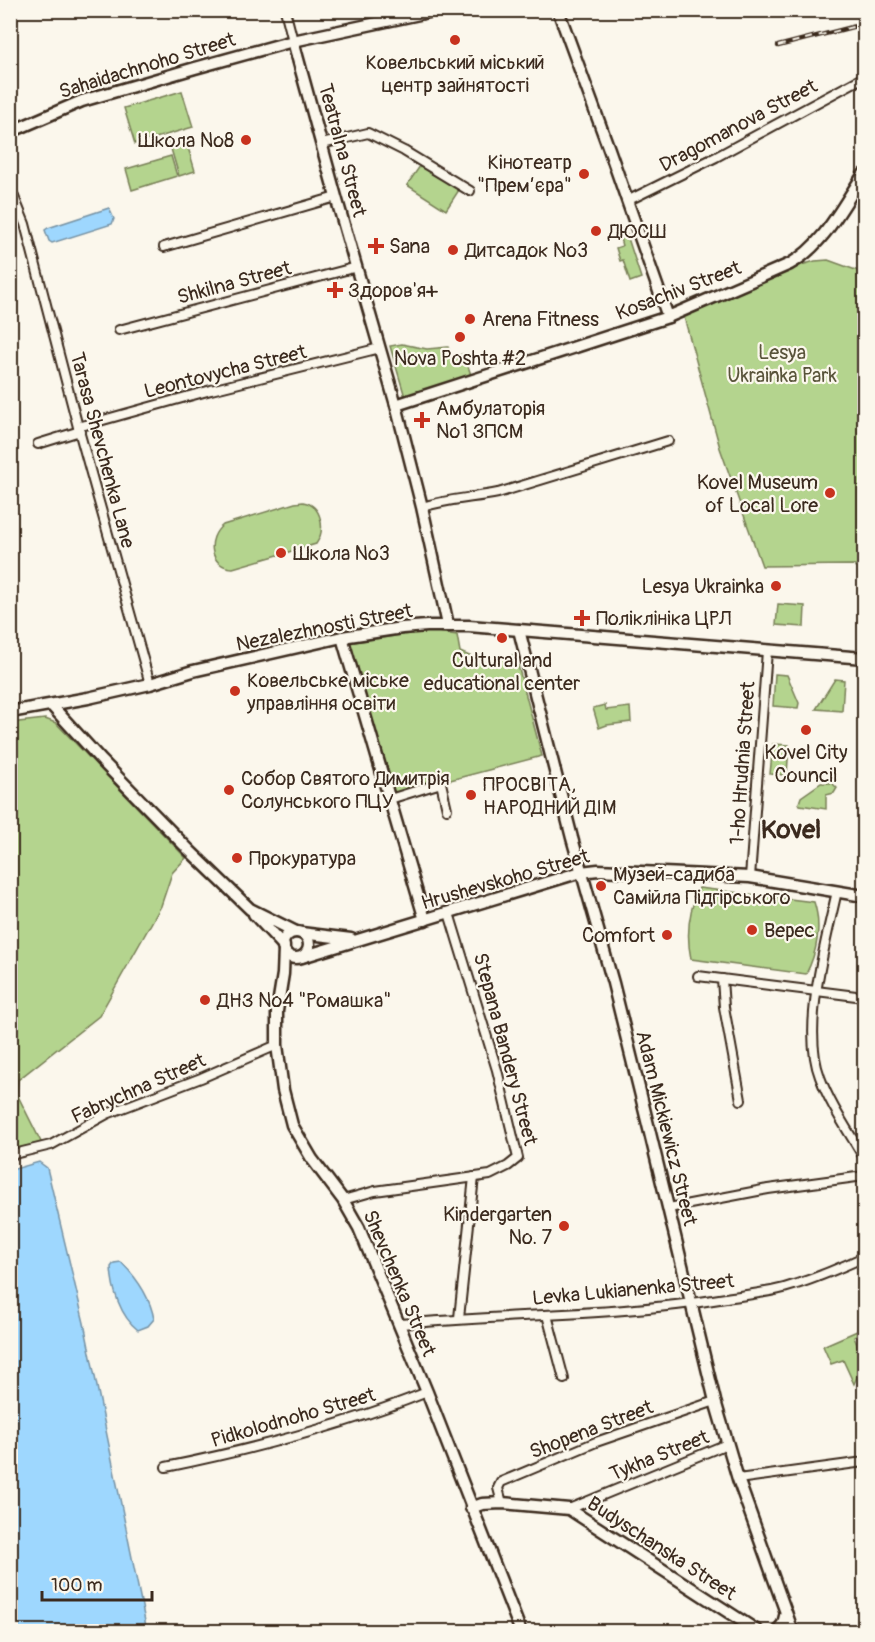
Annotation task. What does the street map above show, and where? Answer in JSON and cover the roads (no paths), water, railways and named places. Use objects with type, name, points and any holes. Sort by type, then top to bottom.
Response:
[{"type":"street","name":"Teatralna Street","points":[[285,10],[396,405],[422,507],[448,625]]},
{"type":"street","name":"Sahaidachnoho Street","points":[[10,132],[82,101],[294,40],[438,10]]},
{"type":"street","points":[[558,10],[668,317]]},
{"type":"street","points":[[298,57],[303,43],[310,37]]},
{"type":"street","name":"Dragomanova Street","points":[[627,201],[716,157],[864,77]]},
{"type":"street","points":[[322,144],[368,133],[404,151],[470,191]]},
{"type":"street","name":"Kosachiv Street","points":[[396,405],[668,317],[766,275],[804,256],[818,243],[864,174]]},
{"type":"street","name":"Tarasa Shevchenka Lane","points":[[10,187],[26,224],[79,429],[150,684]]},
{"type":"street","points":[[164,247],[336,197]]},
{"type":"street","name":"Shkilna Street","points":[[119,330],[357,267]]},
{"type":"street","name":"Leontovycha Street","points":[[38,444],[79,429],[211,390],[380,348]]},
{"type":"street","points":[[422,507],[454,498],[498,493],[668,441]]},
{"type":"street","name":"Nezalezhnosti Street","points":[[10,712],[52,706],[150,684],[193,671],[342,638],[402,628],[448,625],[864,658]]},
{"type":"street","name":"Adam Mickiewicz Street","points":[[519,630],[581,872],[613,983],[715,1401],[738,1479],[793,1632]]},
{"type":"street","points":[[342,638],[425,920]]},
{"type":"street","name":"1-ho Hrudnia Street","points":[[750,876],[767,651]]},
{"type":"street","points":[[52,706],[102,761],[250,909],[290,956],[300,957],[357,940]]},
{"type":"street","points":[[390,799],[441,783],[447,808]]},
{"type":"street","name":"Hrushevskoho Street","points":[[250,909],[298,933],[357,940],[449,914],[581,872],[607,870],[750,876],[864,896]]},
{"type":"street","points":[[837,891],[817,990],[813,1036],[814,1056],[820,1077],[864,1158]]},
{"type":"street","name":"Stepana Bandery Street","points":[[343,1200],[375,1191],[490,1175],[518,1158],[497,1070],[449,914]]},
{"type":"street","points":[[283,974],[308,950],[309,942],[304,935],[298,933],[286,938],[284,948]]},
{"type":"street","name":"Shevchenka Street","points":[[284,948],[283,974],[277,1011],[277,1045],[283,1090],[292,1125],[312,1159],[343,1200],[359,1228],[400,1324],[521,1632]]},
{"type":"street","points":[[698,976],[864,997]]},
{"type":"street","points":[[722,979],[724,1007],[741,1100]]},
{"type":"street","name":"Fabrychna Street","points":[[10,1155],[51,1145],[107,1114],[201,1078],[277,1045]]},
{"type":"street","points":[[669,1208],[768,1189],[864,1176]]},
{"type":"street","points":[[459,1318],[474,1177]]},
{"type":"street","name":"Levka Lukianenka Street","points":[[400,1324],[459,1318],[547,1315],[691,1304],[781,1289],[816,1278],[864,1257]]},
{"type":"street","points":[[547,1315],[564,1379]]},
{"type":"street","name":"Pidkolodnoho Street","points":[[166,1467],[344,1422],[383,1410],[427,1392]]},
{"type":"street","name":"Shopena Street","points":[[502,1503],[498,1488],[501,1482],[596,1442],[715,1401]]},
{"type":"street","name":"Tykha Street","points":[[569,1509],[727,1444]]},
{"type":"street","points":[[738,1479],[864,1462]]},
{"type":"street","name":"Budyschanska Street","points":[[471,1508],[482,1504],[502,1503],[569,1509],[759,1632]]},
{"type":"street","points":[[776,1632],[783,1624],[786,1612]]},
{"type":"street","points":[[738,1632],[748,1624]]},
{"type":"water","points":[[109,208],[114,219],[112,224],[52,243],[49,241],[45,230],[48,228]]},
{"type":"water","points":[[39,1162],[47,1168],[84,1323],[147,1631],[11,1631],[11,1170]]},
{"type":"water","points":[[121,1262],[142,1288],[154,1319],[148,1326],[138,1330],[126,1317],[115,1293],[111,1267],[114,1263]]},
{"type":"railway","points":[[778,46],[864,24]]},
{"type":"place","name":"Ковельський міський центр зайнятості","points":[[455,40]]},
{"type":"place","name":"Школа №8","points":[[246,140]]},
{"type":"place","name":"Кінотеатр \"Прем’єра\"","points":[[584,174]]},
{"type":"place","name":"ДЮСШ","points":[[596,231]]},
{"type":"place","name":"Sana","points":[[376,246]]},
{"type":"place","name":"Дитсадок №3","points":[[453,250]]},
{"type":"place","name":"Здоров'я+","points":[[335,290]]},
{"type":"place","name":"Arena Fitness","points":[[470,319]]},
{"type":"place","name":"Nova Poshta #2","points":[[460,337]]},
{"type":"place","name":"Амбулаторія №1 ЗПСМ","points":[[422,420]]},
{"type":"place","name":"Kovel Museum of Local Lore","points":[[830,493]]},
{"type":"place","name":"Школа №3","points":[[281,553]]},
{"type":"place","name":"Lesya Ukrainka","points":[[776,586]]},
{"type":"place","name":"Поліклініка ЦРЛ","points":[[582,618]]},
{"type":"place","name":"Cultural and educational center","points":[[502,638]]},
{"type":"place","name":"Ковельське міське управління освіти","points":[[235,691]]},
{"type":"place","name":"Kovel City Council","points":[[806,730]]},
{"type":"place","name":"Собор Святого Димитрія Солунського ПЦУ","points":[[229,790]]},
{"type":"place","name":"ПРОСВІТА, НАРОДНИЙ ДІМ","points":[[471,795]]},
{"type":"place","name":"Прокуратура","points":[[237,858]]},
{"type":"place","name":"Музей-садиба Самійла Підгірського","points":[[601,886]]},
{"type":"place","name":"Верес","points":[[752,930]]},
{"type":"place","name":"Comfort","points":[[667,935]]},
{"type":"place","name":"ДНЗ №4 \"Ромашка\"","points":[[205,1000]]},
{"type":"place","name":"Kindergarten No. 7","points":[[564,1226]]},
{"type":"district","name":"Kovel","points":[[791,829]]},
{"type":"park label","name":"Lesya Ukrainka Park","points":[[782,364]]}]
